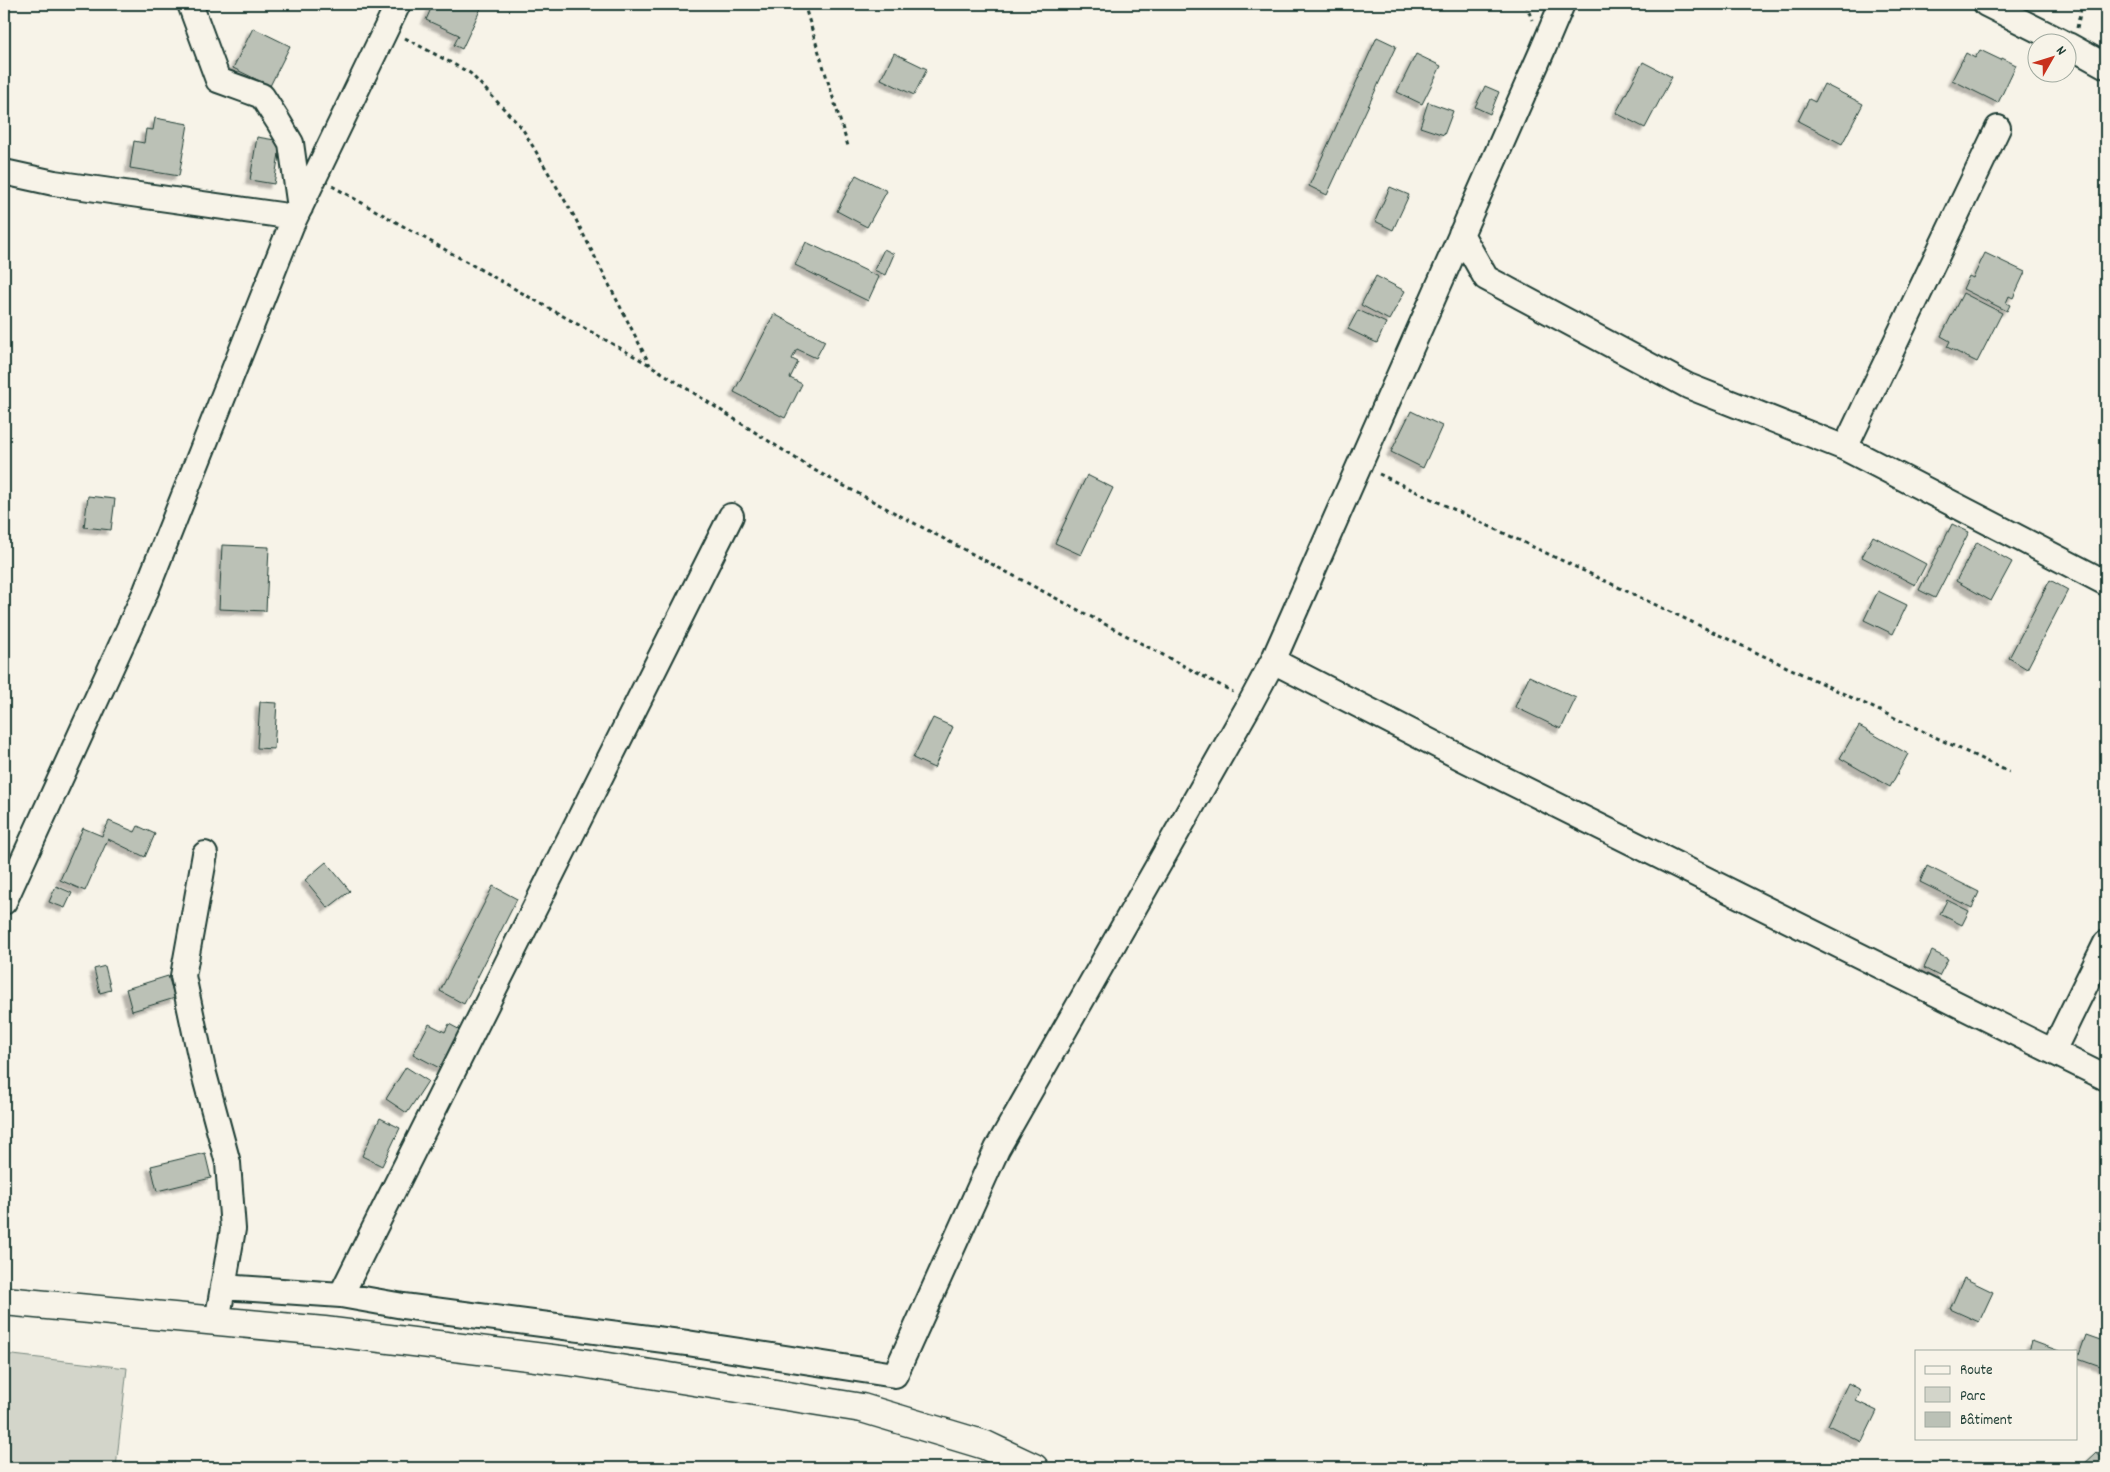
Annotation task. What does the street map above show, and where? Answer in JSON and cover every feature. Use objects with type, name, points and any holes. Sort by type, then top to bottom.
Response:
[{"type":"street","points":[[190,4],[218,80],[262,96],[291,144],[298,213]]},
{"type":"street","points":[[4,902],[146,591],[298,213],[398,4]]},
{"type":"street","points":[[223,1287],[341,1295],[412,1307],[687,1343],[895,1375],[997,1149],[1273,661],[1562,4]]},
{"type":"street","points":[[1986,4],[2042,32]]},
{"type":"street","points":[[2078,51],[2106,66]]},
{"type":"street","points":[[1845,448],[1998,128]]},
{"type":"street","points":[[4,172],[54,183],[298,213]]},
{"type":"street","points":[[1461,234],[1486,278],[1688,386],[1845,448],[2106,583]]},
{"type":"street","points":[[341,1295],[731,516]]},
{"type":"street","points":[[1273,661],[1473,764],[2106,1078]]},
{"type":"street","points":[[204,854],[183,976],[204,1074],[228,1163],[233,1229],[217,1322]]},
{"type":"street","points":[[2054,1051],[2106,943]]},
{"type":"street","points":[[4,1301],[324,1331],[576,1362],[862,1408],[985,1445],[1034,1468]]},
{"type":"path","points":[[804,4],[848,146]]},
{"type":"path","points":[[387,28],[470,73],[522,128],[574,216],[650,365]]},
{"type":"path","points":[[315,177],[650,365],[814,470],[1251,702]]},
{"type":"path","points":[[1359,465],[2009,772]]},
{"type":"green space","points":[[4,1354],[127,1368],[116,1468],[4,1468]]},
{"type":"building","points":[[433,4],[483,4],[462,49],[454,45],[459,35],[426,20]]},
{"type":"building","points":[[253,28],[290,46],[270,86],[233,68]]},
{"type":"building","points":[[1377,37],[1396,46],[1327,195],[1309,186]]},
{"type":"building","points":[[1980,50],[2016,65],[1998,103],[1952,80],[1966,53],[1975,58]]},
{"type":"building","points":[[894,53],[927,69],[914,95],[881,79]]},
{"type":"building","points":[[1416,54],[1441,66],[1422,104],[1397,92]]},
{"type":"building","points":[[1643,62],[1672,77],[1645,128],[1616,113]]},
{"type":"building","points":[[1824,84],[1863,104],[1842,144],[1798,121],[1809,99],[1815,102]]},
{"type":"building","points":[[1485,86],[1499,92],[1490,114],[1475,107]]},
{"type":"building","points":[[1428,102],[1453,111],[1444,135],[1420,127]]},
{"type":"building","points":[[155,118],[188,124],[179,176],[130,168],[134,141],[144,143],[146,129],[153,130]]},
{"type":"building","points":[[257,137],[281,141],[274,184],[250,180]]},
{"type":"building","points":[[856,175],[887,191],[867,227],[837,211]]},
{"type":"building","points":[[1390,187],[1409,195],[1393,230],[1375,221]]},
{"type":"building","points":[[806,242],[879,277],[868,301],[795,265]]},
{"type":"building","points":[[884,249],[894,254],[885,275],[874,270]]},
{"type":"building","points":[[1985,253],[2025,272],[2013,298],[2009,296],[2006,303],[2010,305],[2007,311],[1963,289],[1969,276],[1973,278]]},
{"type":"building","points":[[1376,276],[1405,291],[1389,320],[1361,305]]},
{"type":"building","points":[[1963,293],[2002,313],[1977,362],[1947,347],[1950,341],[1941,336]]},
{"type":"building","points":[[1358,310],[1386,323],[1377,343],[1348,329]]},
{"type":"building","points":[[774,314],[825,341],[816,358],[797,349],[792,359],[798,362],[790,378],[802,384],[785,418],[734,392]]},
{"type":"building","points":[[1411,411],[1442,426],[1423,468],[1391,452]]},
{"type":"building","points":[[1087,475],[1113,488],[1081,555],[1055,543]]},
{"type":"building","points":[[88,496],[115,499],[111,530],[84,527]]},
{"type":"building","points":[[1952,524],[1969,532],[1935,598],[1919,590]]},
{"type":"building","points":[[1873,536],[1926,564],[1915,585],[1862,557]]},
{"type":"building","points":[[1977,542],[2012,562],[1991,601],[1956,581]]},
{"type":"building","points":[[222,545],[269,547],[266,611],[219,609]]},
{"type":"building","points":[[2050,580],[2068,590],[2027,669],[2009,658]]},
{"type":"building","points":[[1878,591],[1907,605],[1893,634],[1864,620]]},
{"type":"building","points":[[1529,676],[1576,698],[1561,729],[1515,707]]},
{"type":"building","points":[[260,702],[277,703],[274,749],[257,748]]},
{"type":"building","points":[[933,718],[953,727],[934,768],[913,758]]},
{"type":"building","points":[[1859,726],[1908,754],[1890,787],[1840,758]]},
{"type":"building","points":[[109,821],[135,832],[138,826],[155,834],[145,857],[108,839],[85,891],[60,880],[83,828],[102,836]]},
{"type":"building","points":[[326,862],[350,891],[328,908],[305,880]]},
{"type":"building","points":[[1927,866],[1979,892],[1972,908],[1920,882]]},
{"type":"building","points":[[56,886],[72,893],[65,908],[49,902]]},
{"type":"building","points":[[493,886],[517,899],[464,1004],[440,991]]},
{"type":"building","points":[[1947,900],[1969,911],[1962,925],[1940,914]]},
{"type":"building","points":[[1932,951],[1948,959],[1939,976],[1924,968]]},
{"type":"building","points":[[105,966],[111,990],[100,993],[94,969]]},
{"type":"building","points":[[168,976],[175,998],[132,1011],[126,989]]},
{"type":"building","points":[[429,1024],[445,1032],[449,1024],[466,1033],[447,1072],[413,1054]]},
{"type":"building","points":[[406,1067],[428,1081],[407,1113],[386,1099]]},
{"type":"building","points":[[380,1118],[400,1128],[382,1166],[362,1156]]},
{"type":"building","points":[[205,1153],[211,1178],[157,1191],[151,1166]]},
{"type":"building","points":[[1964,1278],[1993,1292],[1979,1322],[1950,1309]]},
{"type":"building","points":[[2086,1335],[2106,1342],[2106,1368],[2078,1358]]},
{"type":"building","points":[[2032,1341],[2056,1350],[2029,1350]]},
{"type":"building","points":[[1848,1383],[1861,1390],[1856,1401],[1877,1411],[1862,1442],[1828,1425]]},
{"type":"building","points":[[2097,1452],[2106,1463],[2106,1468],[2080,1468]]},
{"type":"building","points":[[1804,1462],[1819,1468],[1801,1468]]}]
